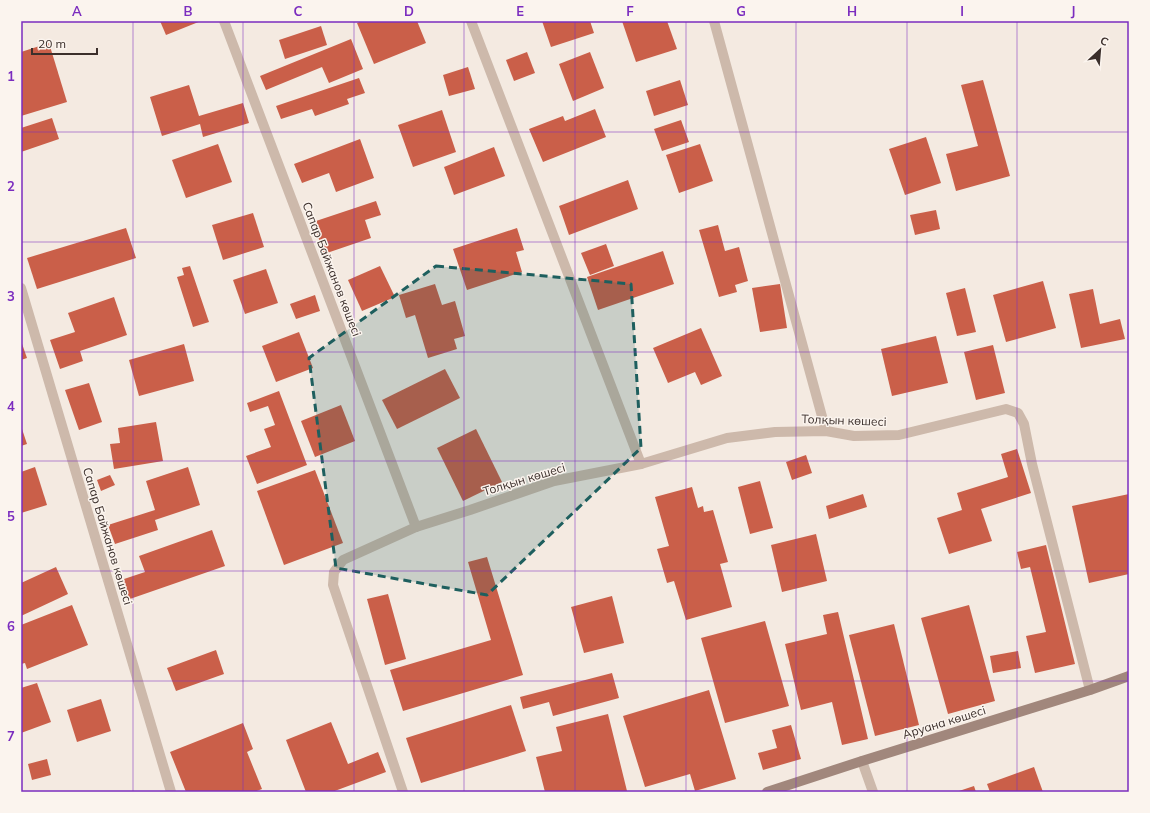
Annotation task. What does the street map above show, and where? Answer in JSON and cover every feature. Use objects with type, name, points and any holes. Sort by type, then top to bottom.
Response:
[{"type":"street","name":"Сапар Байжанов көшесі","points":[[224,21],[416,527]]},
{"type":"street","points":[[471,21],[640,464]]},
{"type":"street","points":[[714,21],[826,430]]},
{"type":"street","name":"Сапар Байжанов көшесі","points":[[21,288],[171,792]]},
{"type":"street","name":"Толқын көшесі","points":[[403,792],[332,585],[334,572],[343,560],[416,527],[554,481],[640,464],[727,438],[774,432],[826,430],[854,436],[899,435],[1006,409],[1018,413],[1024,424],[1032,464],[1090,690]]},
{"type":"street","name":"Аруана көшесі","points":[[767,792],[1090,690],[1129,676]]},
{"type":"street","points":[[862,761],[873,792]]},
{"type":"highlighted area","points":[[436,266],[631,284],[641,448],[487,595],[336,568],[309,358]]},
{"type":"building","points":[[160,21],[201,21],[166,35]]},
{"type":"building","points":[[362,21],[417,21],[426,43],[374,64],[357,23]]},
{"type":"building","points":[[542,21],[590,21],[594,33],[551,47]]},
{"type":"building","points":[[622,21],[667,21],[677,49],[636,62]]},
{"type":"building","points":[[321,26],[327,45],[285,59],[279,40]]},
{"type":"building","points":[[351,39],[363,69],[329,83],[322,67],[266,90],[260,76]]},
{"type":"building","points":[[49,43],[67,102],[21,116],[21,52]]},
{"type":"building","points":[[527,52],[535,73],[514,81],[506,60]]},
{"type":"building","points":[[590,52],[604,88],[573,101],[559,64]]},
{"type":"building","points":[[468,67],[475,89],[449,96],[443,75]]},
{"type":"building","points":[[359,78],[365,93],[347,99],[349,104],[315,116],[312,109],[281,119],[276,106]]},
{"type":"building","points":[[680,80],[688,105],[654,116],[646,91]]},
{"type":"building","points":[[983,80],[1010,176],[956,191],[946,154],[978,146],[961,85]]},
{"type":"building","points":[[189,85],[199,116],[243,103],[249,123],[203,137],[200,124],[162,136],[150,97]]},
{"type":"building","points":[[595,109],[606,137],[543,162],[529,129],[563,116],[565,121]]},
{"type":"building","points":[[442,110],[456,152],[413,167],[398,125]]},
{"type":"building","points":[[52,118],[59,139],[21,152],[21,128]]},
{"type":"building","points":[[681,120],[689,142],[662,151],[654,129]]},
{"type":"building","points":[[926,137],[941,183],[905,195],[889,149]]},
{"type":"building","points":[[360,139],[374,178],[336,192],[329,173],[302,183],[294,164]]},
{"type":"building","points":[[218,144],[232,182],[186,198],[172,160]]},
{"type":"building","points":[[700,144],[713,181],[679,193],[666,155]]},
{"type":"building","points":[[494,147],[505,176],[454,195],[444,167]]},
{"type":"building","points":[[628,180],[638,209],[569,235],[559,206]]},
{"type":"building","points":[[376,201],[381,215],[365,220],[371,238],[324,254],[313,222]]},
{"type":"building","points":[[936,210],[940,229],[915,235],[910,215]]},
{"type":"building","points":[[253,213],[264,247],[223,260],[212,225]]},
{"type":"building","points":[[718,225],[725,251],[739,247],[748,281],[735,285],[737,292],[719,297],[699,230]]},
{"type":"building","points":[[126,228],[136,258],[37,289],[27,258]]},
{"type":"building","points":[[517,228],[524,250],[516,252],[522,272],[467,290],[453,249]]},
{"type":"building","points":[[606,244],[614,266],[590,275],[581,253]]},
{"type":"building","points":[[663,251],[674,284],[598,310],[587,277]]},
{"type":"building","points":[[190,266],[209,322],[193,327],[177,277],[184,275],[182,268]]},
{"type":"building","points":[[380,266],[395,297],[362,311],[348,280]]},
{"type":"building","points":[[266,269],[278,303],[245,314],[233,280]]},
{"type":"building","points":[[1043,281],[1056,328],[1006,342],[993,295]]},
{"type":"building","points":[[435,284],[442,305],[455,301],[465,336],[454,339],[457,349],[428,358],[415,315],[406,318],[399,295]]},
{"type":"building","points":[[780,284],[787,328],[760,332],[752,288]]},
{"type":"building","points":[[965,288],[976,332],[957,336],[946,293]]},
{"type":"building","points":[[1093,289],[1100,324],[1120,319],[1125,339],[1081,348],[1069,294]]},
{"type":"building","points":[[315,295],[320,311],[296,319],[290,304]]},
{"type":"building","points":[[114,297],[127,335],[80,351],[83,361],[60,369],[50,340],[75,332],[68,313]]},
{"type":"building","points":[[701,328],[722,376],[701,385],[695,372],[668,383],[653,348]]},
{"type":"building","points":[[299,332],[313,368],[276,382],[262,346]]},
{"type":"building","points":[[936,336],[948,383],[892,396],[881,349]]},
{"type":"building","points":[[21,341],[27,358],[21,360]]},
{"type":"building","points":[[184,344],[194,381],[139,396],[129,360]]},
{"type":"building","points":[[993,345],[1005,393],[976,400],[964,352]]},
{"type":"building","points":[[445,369],[460,398],[397,429],[382,400]]},
{"type":"building","points":[[89,383],[102,422],[79,430],[65,390]]},
{"type":"building","points":[[279,391],[307,465],[257,484],[246,456],[271,447],[264,429],[275,425],[268,406],[250,412],[247,403]]},
{"type":"building","points":[[341,405],[355,441],[315,457],[301,421]]},
{"type":"building","points":[[156,422],[163,461],[114,469],[110,444],[120,443],[118,428]]},
{"type":"building","points":[[21,426],[27,444],[21,446]]},
{"type":"building","points":[[476,429],[502,482],[463,501],[437,448]]},
{"type":"building","points":[[1017,449],[1031,493],[981,509],[992,541],[949,554],[937,518],[962,510],[957,493],[1008,477],[1001,454]]},
{"type":"building","points":[[806,455],[812,473],[792,480],[786,462]]},
{"type":"building","points":[[35,467],[47,505],[21,513],[21,472]]},
{"type":"building","points":[[188,467],[200,505],[155,520],[158,530],[115,544],[108,525],[155,510],[146,481]]},
{"type":"building","points":[[315,470],[343,543],[284,565],[257,491]]},
{"type":"building","points":[[110,475],[115,485],[101,491],[97,480]]},
{"type":"building","points":[[760,481],[773,528],[750,534],[738,487]]},
{"type":"building","points":[[692,487],[698,508],[703,506],[704,512],[713,510],[728,562],[720,564],[732,607],[686,620],[674,581],[667,583],[657,549],[669,546],[655,497]]},
{"type":"building","points":[[863,494],[867,507],[829,519],[826,506]]},
{"type":"building","points":[[1129,494],[1129,574],[1089,583],[1072,506]]},
{"type":"building","points":[[212,530],[225,566],[127,600],[121,580],[145,572],[139,556]]},
{"type":"building","points":[[816,534],[827,581],[782,592],[771,545]]},
{"type":"building","points":[[1046,545],[1075,664],[1035,673],[1026,636],[1046,632],[1030,567],[1021,569],[1017,552]]},
{"type":"building","points":[[487,557],[523,675],[403,711],[390,670],[491,640],[468,562]]},
{"type":"building","points":[[56,567],[68,594],[21,616],[21,583]]},
{"type":"building","points":[[388,594],[406,659],[385,665],[367,599]]},
{"type":"building","points":[[612,596],[624,643],[584,653],[571,607]]},
{"type":"building","points":[[72,605],[88,645],[27,669],[25,663],[21,664],[21,625]]},
{"type":"building","points":[[969,605],[995,701],[948,714],[921,618]]},
{"type":"building","points":[[838,612],[868,739],[842,745],[832,702],[801,710],[785,644],[827,634],[823,615]]},
{"type":"building","points":[[765,621],[789,706],[725,723],[701,638]]},
{"type":"building","points":[[894,624],[919,725],[875,736],[849,635]]},
{"type":"building","points":[[216,650],[224,674],[176,691],[167,668]]},
{"type":"building","points":[[1018,651],[1021,668],[993,673],[990,656]]},
{"type":"building","points":[[612,673],[619,698],[553,716],[549,702],[523,709],[520,697]]},
{"type":"building","points":[[37,683],[51,722],[21,733],[21,688]]},
{"type":"building","points":[[709,690],[736,779],[695,791],[690,774],[645,787],[623,716]]},
{"type":"building","points":[[101,699],[111,731],[77,742],[67,710]]},
{"type":"building","points":[[511,705],[526,751],[421,783],[406,738]]},
{"type":"building","points":[[608,714],[627,791],[545,792],[536,757],[562,751],[556,727]]},
{"type":"building","points":[[331,722],[348,764],[378,752],[386,772],[332,792],[306,792],[286,740]]},
{"type":"building","points":[[243,723],[253,749],[247,752],[262,789],[254,792],[186,792],[170,752]]},
{"type":"building","points":[[791,725],[801,759],[763,770],[758,753],[777,748],[772,730]]},
{"type":"building","points":[[47,759],[51,775],[32,780],[28,764]]},
{"type":"building","points":[[1034,767],[1043,792],[990,792],[987,784]]},
{"type":"building","points":[[974,786],[976,792],[956,792]]}]
